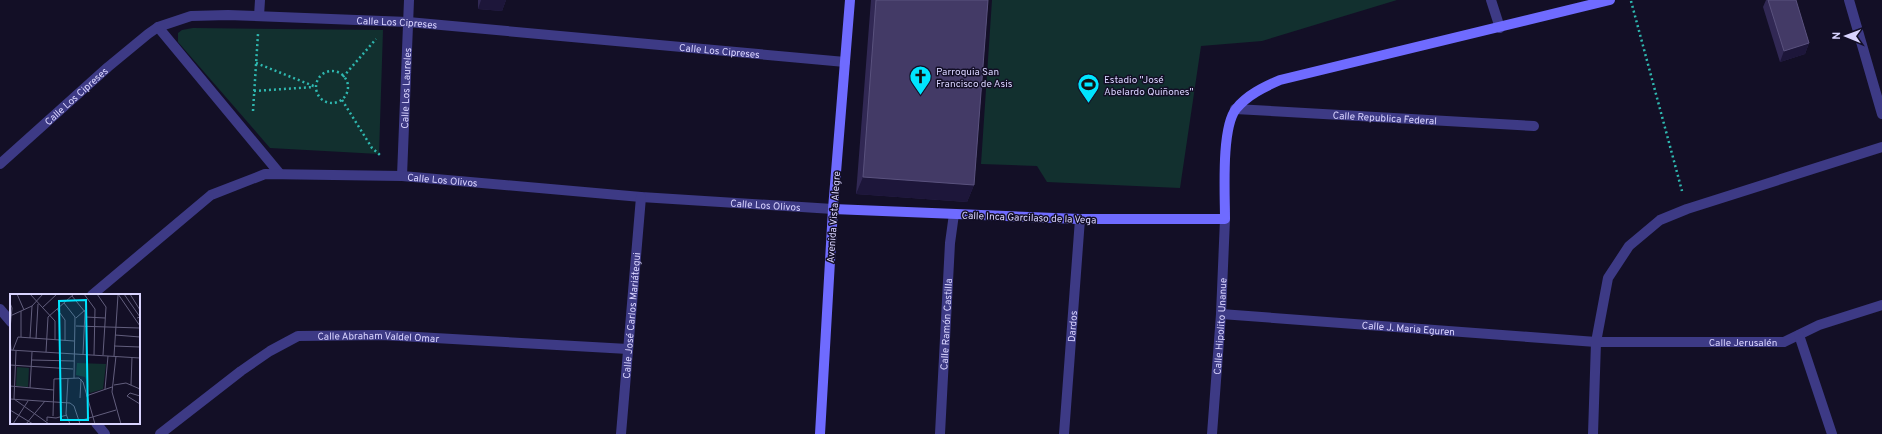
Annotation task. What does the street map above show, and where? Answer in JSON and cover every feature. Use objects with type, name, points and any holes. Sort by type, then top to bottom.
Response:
[{"type":"street","points":[[259,16],[260,0]]},
{"type":"street","name":"Calle Los Laureles","points":[[402,176],[409,0]]},
{"type":"street","name":"Avenida Vista Alegre","points":[[820,434],[833,209],[850,0]]},
{"type":"street","points":[[1492,0],[1500,28]]},
{"type":"street","points":[[1224,219],[1226,137],[1236,109],[1258,91],[1280,80],[1500,28],[1610,0]]},
{"type":"street","points":[[1849,0],[1882,114]]},
{"type":"street","name":"Calle Los Cipreses","points":[[0,164],[108,67],[158,27],[191,16],[259,16],[408,22],[845,62]]},
{"type":"street","points":[[158,27],[280,174]]},
{"type":"street","name":"Calle Republica Federal","points":[[1236,109],[1534,126]]},
{"type":"street","points":[[1593,434],[1596,342],[1608,278],[1629,246],[1660,220],[1687,208],[1882,147]]},
{"type":"street","name":"Calle Los Olivos","points":[[93,294],[211,195],[265,174],[402,176],[641,197],[833,209]]},
{"type":"street","name":"Calle José Carlos Mariátegui","points":[[620,434],[641,197]]},
{"type":"street","name":"Calle Inca Garcilaso de la Vega","points":[[833,209],[1080,219],[1224,219]]},
{"type":"street","name":"Calle Ramón Castilla","points":[[940,434],[950,243],[954,214]]},
{"type":"street","name":"Dardos","points":[[1064,434],[1080,219]]},
{"type":"street","name":"Calle Hipolito Unanue","points":[[1212,434],[1222,314],[1224,219]]},
{"type":"street","name":"Calle Jerusalén","points":[[1596,342],[1784,342],[1819,325],[1882,304]]},
{"type":"street","points":[[0,309],[10,321]]},
{"type":"street","name":"Calle J. Maria Eguren","points":[[1222,314],[1596,342]]},
{"type":"street","name":"Calle Abraham Valdel Omar","points":[[160,434],[241,371],[270,351],[298,336],[382,335],[628,349]]},
{"type":"street","points":[[1799,335],[1832,434]]},
{"type":"street","points":[[97,424],[105,434]]},
{"type":"path","points":[[1630,0],[1687,208]]},
{"type":"path","points":[[251,139],[259,16]]},
{"type":"path","points":[[343,76],[381,34],[408,22]]},
{"type":"path","points":[[256,63],[316,87]]},
{"type":"path","points":[[334,72],[343,76],[348,86],[342,100],[332,103],[322,100],[316,87],[317,81],[324,74],[334,72]]},
{"type":"path","points":[[254,91],[316,87]]},
{"type":"path","points":[[342,100],[372,148],[402,176]]},
{"type":"green space","name":"Estadio \"José Abelardo Quiñones\"","points":[[992,0],[1397,0],[1262,41],[1201,46],[1180,188],[1047,182],[1037,166],[981,164]]},
{"type":"green space","points":[[193,28],[383,30],[379,154],[270,148],[178,42],[178,33],[182,30]]},
{"type":"building","name":"Parroquia San Francisco de Asis","points":[[876,0],[988,0],[974,185],[863,177]]},
{"type":"building","points":[[1768,0],[1796,0],[1809,43],[1784,51]]},
{"type":"place","name":"Parroquia San Francisco de Asis","points":[[920,96]]},
{"type":"place","name":"Estadio \"José Abelardo Quiñones\"","points":[[1089,104]]}]
